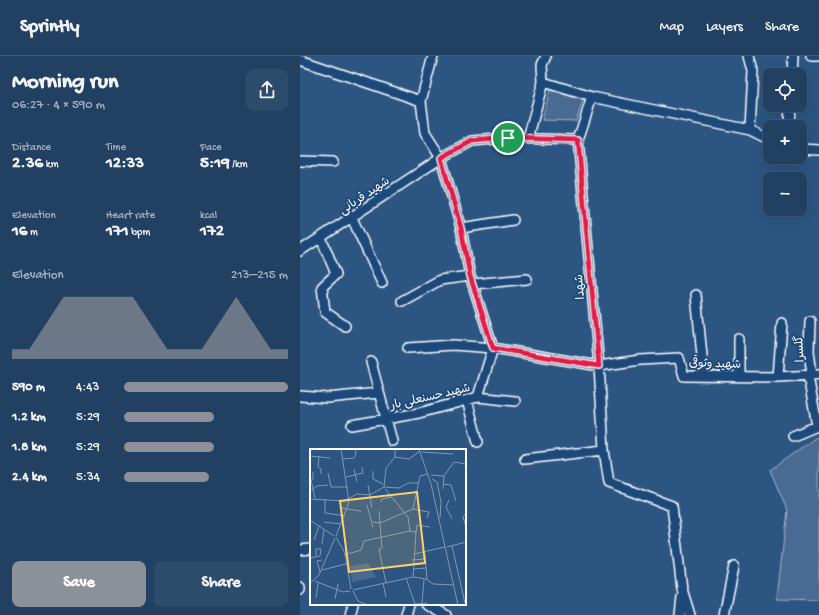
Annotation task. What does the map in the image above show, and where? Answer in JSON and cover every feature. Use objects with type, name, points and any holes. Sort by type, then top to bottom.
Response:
[{"type":"street","points":[[433,56],[421,101],[425,133],[441,158],[461,228],[472,280],[493,348],[478,397]]},
{"type":"street","points":[[528,139],[543,82],[542,65],[546,56]]},
{"type":"street","points":[[750,56],[753,71],[750,130]]},
{"type":"street","points":[[792,68],[793,56]]},
{"type":"street","points":[[811,56],[819,56]]},
{"type":"street","points":[[300,60],[421,101]]},
{"type":"street","points":[[543,82],[592,96],[750,130],[763,136]]},
{"type":"street","name":"شهدا","points":[[592,96],[578,140],[599,366],[604,450],[609,483],[672,506],[682,589],[690,615]]},
{"type":"street","name":"شهید قربانی","points":[[300,251],[441,158],[472,141],[508,138],[578,140]]},
{"type":"street","points":[[807,149],[819,150]]},
{"type":"street","points":[[300,161],[333,162]]},
{"type":"street","points":[[352,218],[382,283]]},
{"type":"street","points":[[461,228],[513,220]]},
{"type":"street","points":[[321,238],[336,274],[322,288],[325,312],[346,326]]},
{"type":"street","points":[[402,301],[440,280],[527,279]]},
{"type":"street","points":[[696,295],[704,376]]},
{"type":"street","name":"گلسرا","points":[[793,436],[817,426],[813,375],[809,351],[810,321]]},
{"type":"street","points":[[778,377],[782,323]]},
{"type":"street","points":[[739,376],[740,339]]},
{"type":"street","points":[[408,348],[452,346],[493,348],[599,366]]},
{"type":"street","name":"شهید وثوقی","points":[[599,366],[640,360],[679,358],[684,376],[778,377],[813,375]]},
{"type":"street","points":[[371,362],[392,441]]},
{"type":"street","points":[[300,396],[327,398],[379,393]]},
{"type":"street","name":"شهید حسنعلی بار","points":[[352,425],[419,413],[478,397],[515,401]]},
{"type":"street","points":[[467,400],[478,442]]},
{"type":"street","points":[[525,459],[604,450]]},
{"type":"street","points":[[724,615],[734,566]]},
{"type":"street","points":[[680,615],[682,589]]},
{"type":"street","points":[[350,615],[353,605]]},
{"type":"street","points":[[406,615],[409,605]]},
{"type":"street","points":[[428,605],[446,615]]},
{"type":"shaded area","points":[[552,83],[585,94],[576,121],[542,120]]},
{"type":"shaded area","points":[[819,437],[819,600],[777,599],[787,510],[770,470],[815,438]]},
{"type":"route","points":[[508,138],[578,140],[599,366],[493,348],[470,276],[461,228],[441,158],[472,141],[508,138]]}]
